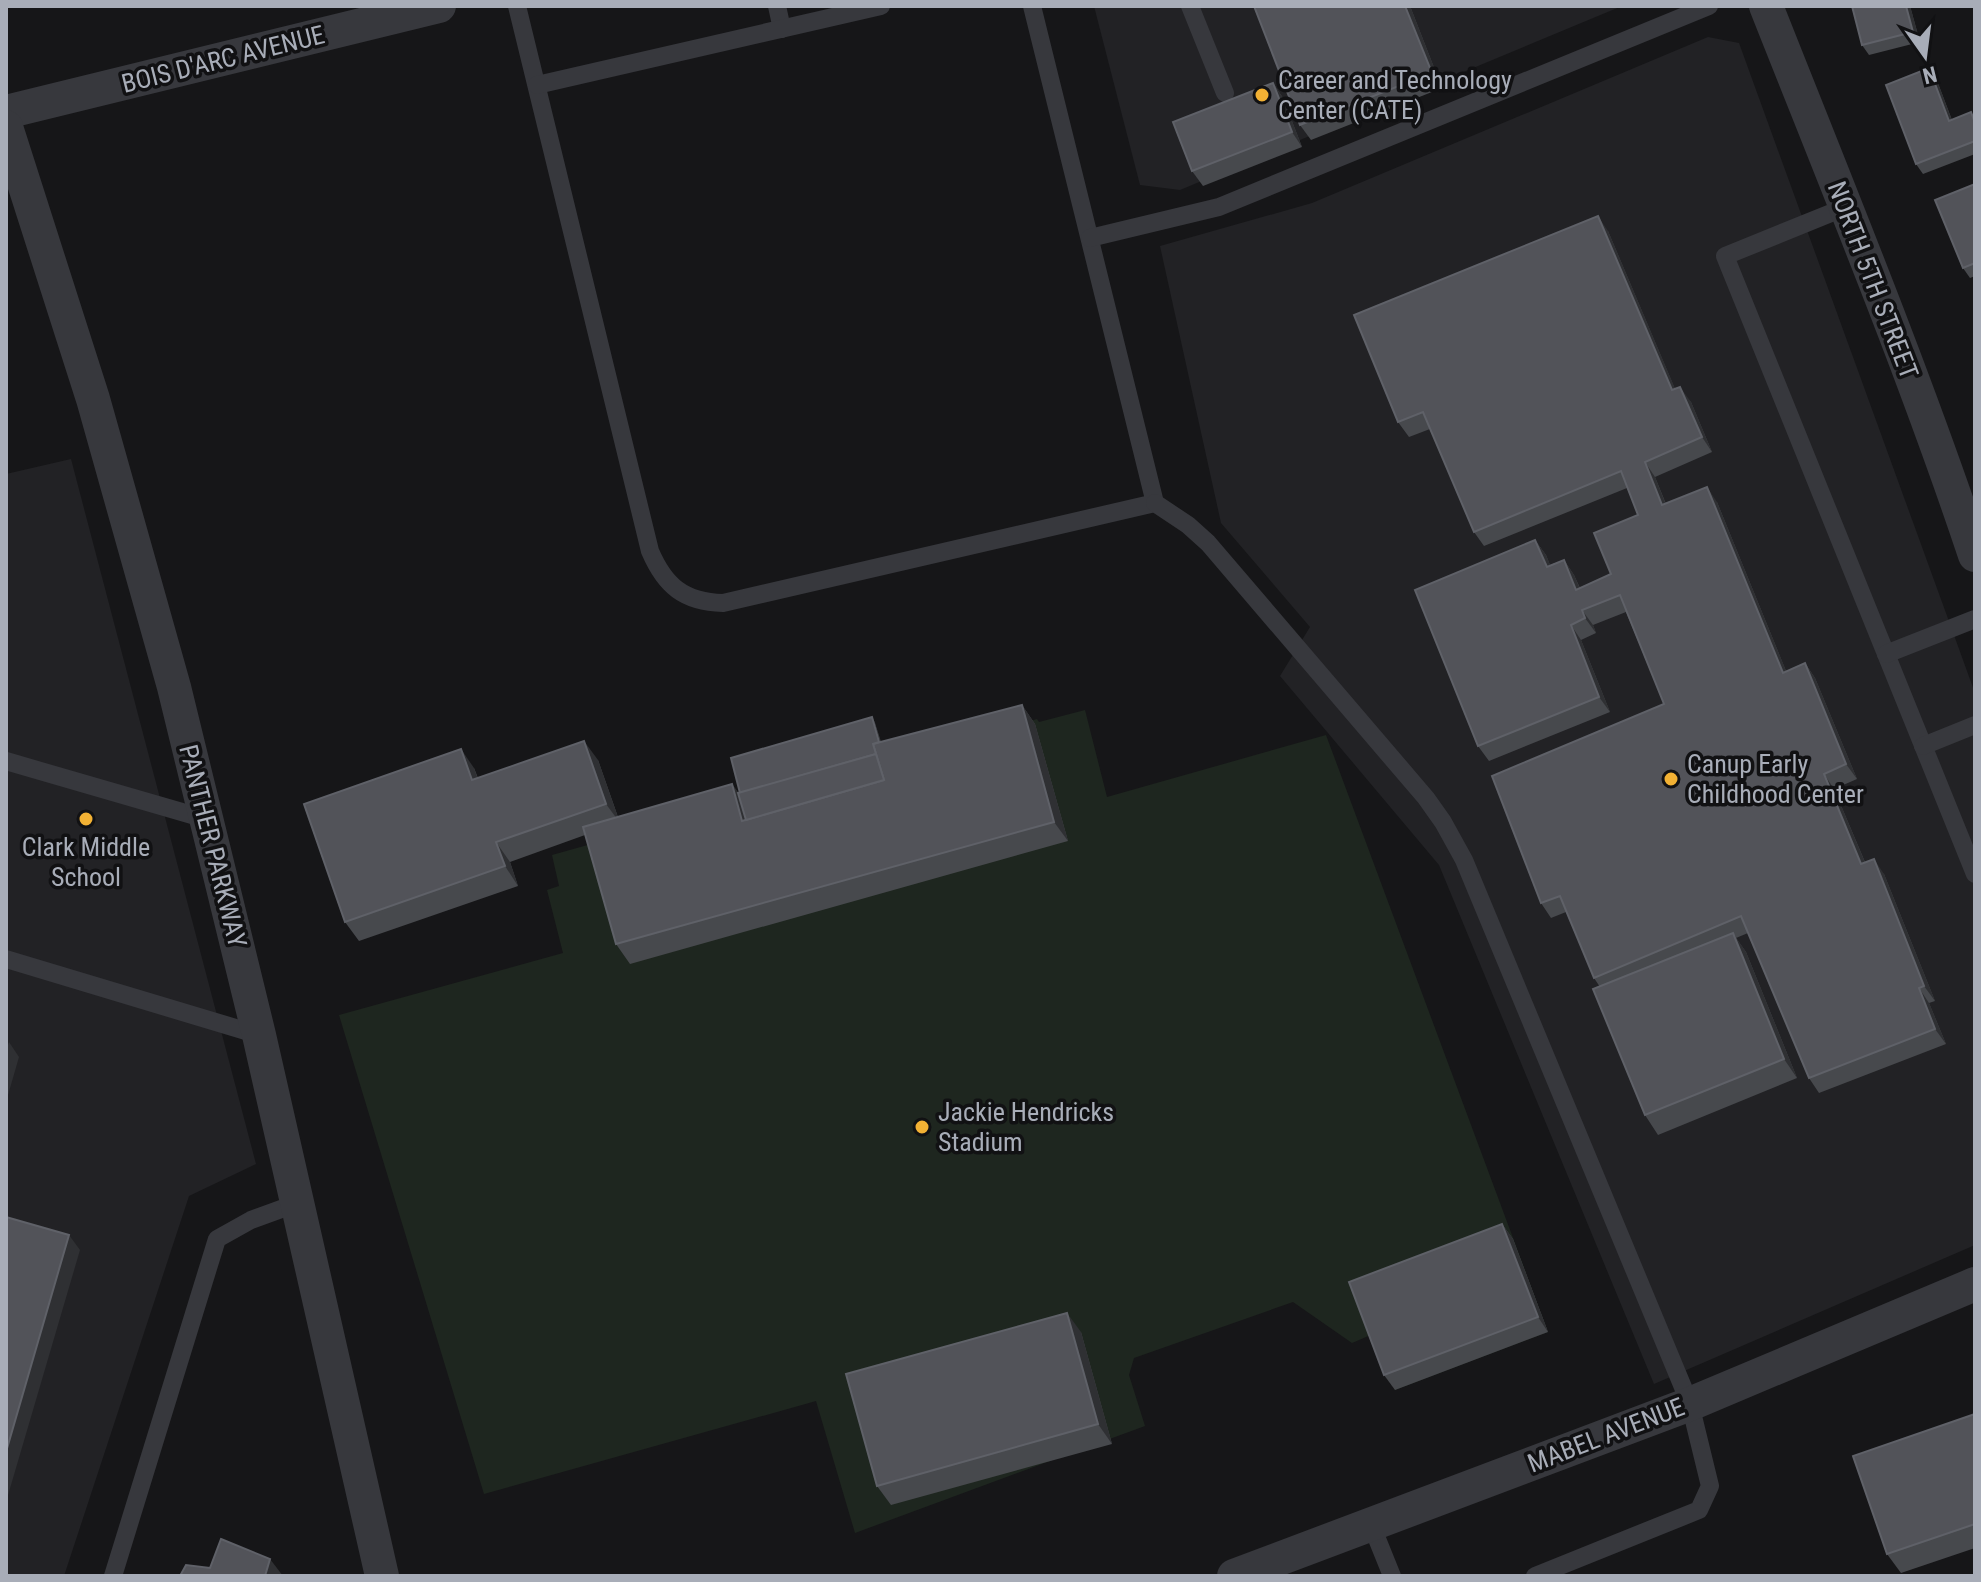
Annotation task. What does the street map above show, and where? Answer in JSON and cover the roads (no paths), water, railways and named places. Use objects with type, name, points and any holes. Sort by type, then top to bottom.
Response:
[{"type":"street","name":"BOIS D'ARC AVENUE","points":[[6,112],[439,6]]},
{"type":"street","name":"NORTH 5TH STREET","points":[[1766,6],[1846,207],[1975,555]]},
{"type":"street","name":"PANTHER PARKWAY","points":[[6,127],[93,399],[176,695],[259,1035],[382,1576]]},
{"type":"street","name":"MABEL AVENUE","points":[[1234,1576],[1690,1404],[1975,1284]]},
{"type":"lane","points":[[517,6],[650,551],[659,573],[676,589],[691,599],[723,603],[1155,503]]},
{"type":"lane","points":[[777,6],[782,29]]},
{"type":"lane","points":[[537,85],[881,6]]},
{"type":"lane","points":[[1032,6],[1155,503],[1208,543],[1404,771],[1443,822],[1464,860],[1690,1404],[1710,1486],[1699,1510],[1535,1576]]},
{"type":"lane","points":[[1190,6],[1225,93]]},
{"type":"lane","points":[[1090,238],[1219,207],[1709,6]]},
{"type":"lane","points":[[1846,207],[1725,256],[1975,874]]},
{"type":"lane","points":[[1886,654],[1975,619]]},
{"type":"lane","points":[[1923,746],[1975,725]]},
{"type":"lane","points":[[6,761],[206,819]]},
{"type":"lane","points":[[6,959],[259,1035]]},
{"type":"lane","points":[[113,1576],[217,1239],[251,1220],[295,1204]]},
{"type":"lane","points":[[1371,1524],[1392,1576]]},
{"type":"place","name":"Career and Technology Center (CATE)","points":[[1262,95]]},
{"type":"place","name":"Canup Early Childhood Center","points":[[1671,779]]},
{"type":"place","name":"Clark Middle School","points":[[86,819]]},
{"type":"place","name":"Jackie Hendricks Stadium","points":[[922,1127]]}]
